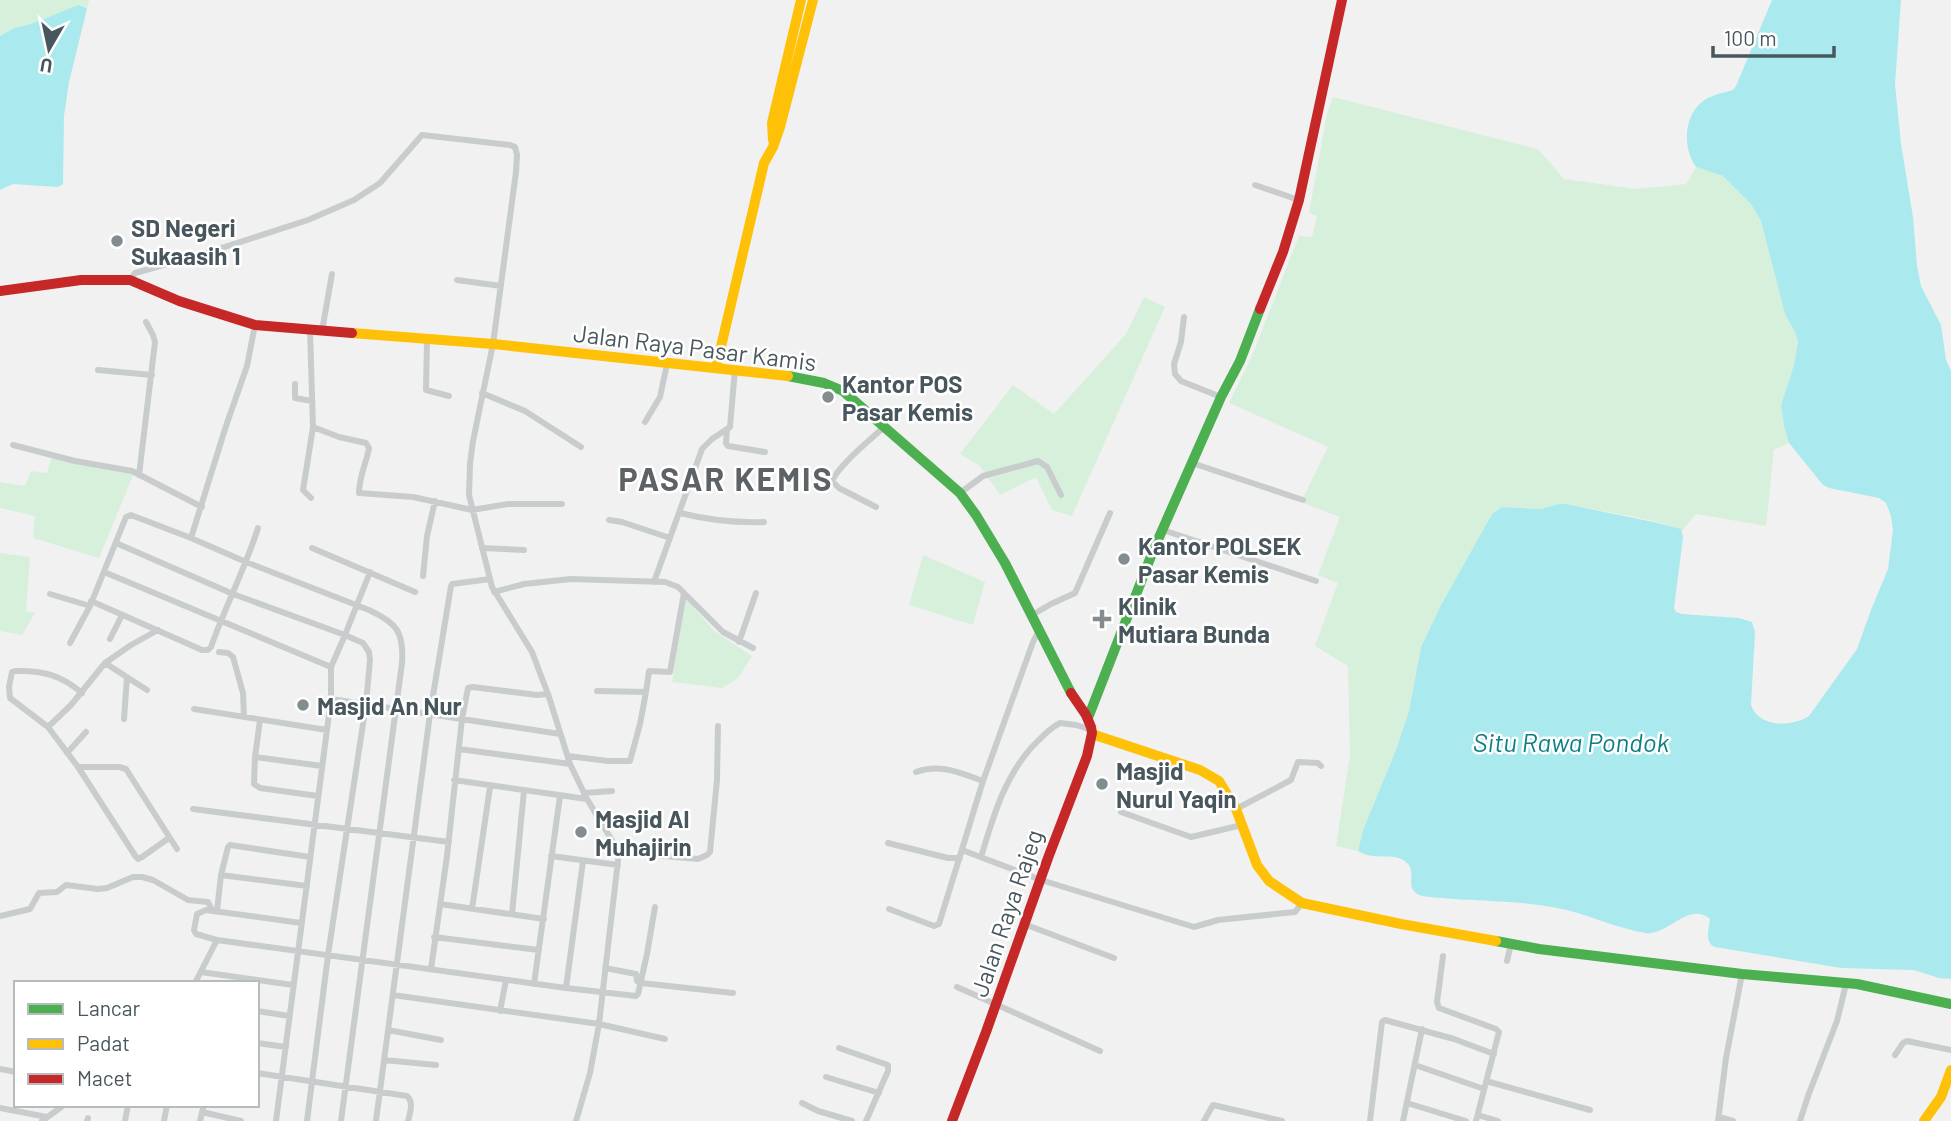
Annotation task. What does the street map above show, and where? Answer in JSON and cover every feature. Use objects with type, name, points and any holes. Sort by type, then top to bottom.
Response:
[{"type":"main road","points":[[773,147],[772,123],[801,0]]},
{"type":"main road","points":[[716,368],[764,163],[773,147],[813,0]]},
{"type":"main road","points":[[1342,0],[1299,200],[1283,252],[1255,327],[1163,530],[1088,718],[1092,732],[1211,776],[1223,785],[1236,809],[1255,860],[1267,879],[1303,903],[1511,944],[1742,974],[1851,984],[1951,1004]]},
{"type":"main road","name":"Jalan Raya Pasar Kamis","points":[[0,291],[96,278],[130,280],[180,301],[255,325],[493,344],[735,369],[780,374],[834,387],[844,391],[960,493],[998,552],[1069,692],[1088,718]]},
{"type":"main road","name":"Jalan Raya Rajeg","points":[[951,1121],[997,1003],[1088,750],[1092,732]]},
{"type":"main road","points":[[1924,1121],[1943,1097],[1951,1070]]},
{"type":"street","points":[[130,280],[135,273],[309,220],[354,200],[380,183],[422,135],[516,147],[516,172],[501,286],[469,472],[469,495],[494,592],[531,652],[569,760],[586,796],[620,852],[599,1024],[590,1073],[576,1121]]},
{"type":"street","points":[[1255,185],[1299,200]]},
{"type":"street","points":[[322,331],[332,274]]},
{"type":"street","points":[[457,280],[501,286]]},
{"type":"street","points":[[1184,317],[1181,342],[1174,364],[1175,374],[1181,381],[1221,397]]},
{"type":"street","points":[[139,475],[155,342],[146,322]]},
{"type":"street","points":[[191,538],[247,366],[255,325]]},
{"type":"street","points":[[310,330],[313,427],[303,490],[311,498]]},
{"type":"street","points":[[427,340],[426,390],[449,396]]},
{"type":"street","points":[[645,422],[660,397],[667,364]]},
{"type":"street","points":[[654,582],[702,449],[730,427],[732,422],[735,369]]},
{"type":"street","points":[[98,370],[152,375]]},
{"type":"street","points":[[295,384],[296,398],[312,401]]},
{"type":"street","points":[[482,393],[525,411],[581,447]]},
{"type":"street","points":[[313,427],[366,443],[369,448],[359,482],[359,493],[414,497],[472,510],[508,505],[562,504]]},
{"type":"street","points":[[876,508],[839,488],[832,481],[852,457],[884,427]]},
{"type":"street","points":[[726,429],[728,446],[765,452]]},
{"type":"street","points":[[13,446],[132,471],[202,507]]},
{"type":"street","points":[[960,493],[984,476],[1038,461],[1046,467],[1062,495]]},
{"type":"street","points":[[1192,463],[1303,500]]},
{"type":"street","points":[[423,576],[427,536],[435,501]]},
{"type":"street","points":[[680,513],[731,523],[764,523]]},
{"type":"street","points":[[1032,615],[1075,593],[1110,513]]},
{"type":"street","points":[[70,643],[91,603],[126,517],[131,514],[383,617],[395,627],[401,637],[402,663],[341,1121]]},
{"type":"street","points":[[609,520],[670,538]]},
{"type":"street","points":[[50,594],[91,603],[202,650],[208,650],[258,528]]},
{"type":"street","points":[[1163,530],[1316,581]]},
{"type":"street","points":[[116,544],[233,594],[345,635],[363,643],[369,652],[366,704],[328,955],[307,1121]]},
{"type":"street","points":[[312,548],[415,592]]},
{"type":"street","points":[[482,548],[524,550]]},
{"type":"street","points":[[104,572],[331,667]]},
{"type":"street","points":[[276,1121],[331,699],[331,667],[370,572]]},
{"type":"street","points":[[376,1121],[430,714],[451,584],[490,579]]},
{"type":"street","points":[[494,592],[524,584],[571,579],[673,584],[723,632],[752,648]]},
{"type":"street","points":[[458,748],[569,760],[630,761],[640,724],[649,671],[670,672],[684,593]]},
{"type":"street","points":[[739,642],[756,593]]},
{"type":"street","points":[[110,639],[122,615]]},
{"type":"street","points":[[48,727],[82,692],[105,663],[158,630]]},
{"type":"street","points":[[889,909],[934,926],[938,925],[983,780],[1032,642],[1038,632]]},
{"type":"street","points":[[219,652],[233,657],[243,693],[244,718]]},
{"type":"street","points":[[105,663],[147,690]]},
{"type":"street","points":[[82,692],[61,677],[38,672],[12,673],[9,687],[10,698],[48,727],[78,767],[138,859],[146,865]]},
{"type":"street","points":[[124,719],[127,677]]},
{"type":"street","points":[[430,969],[468,688],[548,694]]},
{"type":"street","points":[[597,691],[646,692]]},
{"type":"street","points":[[331,699],[560,734]]},
{"type":"street","points":[[194,709],[327,730]]},
{"type":"street","points":[[260,720],[253,782],[255,786],[318,796]]},
{"type":"street","points":[[981,857],[1002,793],[1023,758],[1042,736],[1060,723],[1076,725],[1092,732]]},
{"type":"street","points":[[620,852],[698,859],[708,855],[716,794],[718,726]]},
{"type":"street","points":[[67,753],[86,732]]},
{"type":"street","points":[[255,757],[322,766]]},
{"type":"street","points":[[1236,809],[1291,780],[1298,762],[1318,763],[1321,766]]},
{"type":"street","points":[[78,767],[119,766],[126,769],[177,849]]},
{"type":"street","points":[[916,772],[944,768],[983,780]]},
{"type":"street","points":[[454,780],[560,796],[586,796],[612,791]]},
{"type":"street","points":[[472,909],[489,786]]},
{"type":"street","points":[[512,915],[524,791]]},
{"type":"street","points":[[534,984],[560,796]]},
{"type":"street","points":[[193,809],[449,842]]},
{"type":"street","points":[[1121,812],[1191,837],[1242,825]]},
{"type":"street","points":[[138,859],[169,838]]},
{"type":"street","points":[[888,843],[948,858],[961,854],[981,857],[1041,880],[1194,927],[1218,920],[1291,913],[1297,911],[1303,903]]},
{"type":"street","points":[[210,910],[226,850],[230,845],[310,857]]},
{"type":"street","points":[[551,856],[618,865]]},
{"type":"street","points":[[566,988],[583,861]]},
{"type":"street","points":[[221,875],[307,886]]},
{"type":"street","points":[[0,916],[32,908],[39,892],[57,892],[66,885],[107,888],[133,877],[153,880],[188,900],[208,902],[210,910]]},
{"type":"street","points":[[440,905],[544,919]]},
{"type":"street","points":[[302,923],[210,910],[197,914],[195,932],[217,940],[638,996],[654,907]]},
{"type":"street","points":[[1024,924],[1114,958]]},
{"type":"street","points":[[435,937],[539,950]]},
{"type":"street","points":[[196,981],[217,940]]},
{"type":"street","points":[[1507,961],[1511,944]]},
{"type":"street","points":[[1443,956],[1437,1002],[1439,1008],[1496,1029],[1499,1035],[1477,1118],[1498,1121]]},
{"type":"street","points":[[605,968],[636,974],[636,981],[641,984],[733,993]]},
{"type":"street","points":[[201,972],[293,985]]},
{"type":"street","points":[[1733,1121],[1719,1119],[1726,1058],[1742,974]]},
{"type":"street","points":[[500,1011],[506,980]]},
{"type":"street","points":[[1800,1121],[1851,984]]},
{"type":"street","points":[[957,987],[1100,1051]]},
{"type":"street","points":[[393,996],[599,1024],[665,1039]]},
{"type":"street","points":[[259,1011],[289,1016]]},
{"type":"street","points":[[1370,1121],[1382,1021],[1454,1038],[1494,1054]]},
{"type":"street","points":[[1403,1121],[1422,1029]]},
{"type":"street","points":[[388,1030],[441,1040]]},
{"type":"street","points":[[1895,1055],[1907,1041],[1951,1050]]},
{"type":"street","points":[[259,1043],[286,1047]]},
{"type":"street","points":[[839,1048],[888,1065],[888,1071],[866,1121]]},
{"type":"street","points":[[384,1060],[436,1065]]},
{"type":"street","points":[[1415,1065],[1484,1089]]},
{"type":"street","points":[[259,1073],[407,1096],[411,1105],[408,1121]]},
{"type":"street","points":[[826,1077],[879,1093]]},
{"type":"street","points":[[1486,1081],[1590,1110]]},
{"type":"street","points":[[802,1103],[818,1111],[852,1121]]},
{"type":"street","points":[[1407,1103],[1466,1121]]},
{"type":"street","points":[[1204,1121],[1213,1105],[1282,1121]]},
{"type":"street","points":[[0,1108],[45,1119],[61,1107]]},
{"type":"street","points":[[200,1121],[203,1108],[241,1121]]},
{"type":"green space","points":[[0,0],[89,0],[87,8],[78,5],[14,28],[0,36]]},
{"type":"green space","points":[[1333,97],[1538,149],[1564,179],[1637,189],[1686,184],[1696,167],[1723,176],[1751,204],[1761,221],[1785,314],[1798,341],[1794,365],[1781,405],[1789,443],[1774,450],[1766,526],[1696,514],[1682,531],[1646,519],[1566,504],[1541,509],[1502,507],[1492,514],[1441,605],[1421,647],[1409,711],[1363,830],[1358,851],[1336,846],[1350,755],[1348,666],[1315,646],[1338,583],[1318,575],[1340,517],[1301,502],[1328,447],[1229,403],[1252,356],[1299,236],[1312,237],[1317,216],[1309,213],[1327,114]]},
{"type":"green space","points":[[1144,297],[1165,307],[1072,516],[1052,510],[1036,477],[1000,495],[980,466],[960,454],[1013,385],[1054,414],[1126,334]]},
{"type":"green space","points":[[53,454],[134,473],[99,558],[33,538],[35,516],[0,508],[0,482],[25,486],[31,471],[47,473]]},
{"type":"green space","points":[[0,553],[30,557],[26,611],[35,613],[22,635],[0,631]]},
{"type":"green space","points":[[923,555],[985,582],[973,625],[909,605]]},
{"type":"green space","points":[[685,597],[714,631],[752,656],[738,678],[722,688],[672,682]]},
{"type":"water","name":"Situ Rawa Pondok","points":[[1772,0],[1901,0],[1895,84],[1917,266],[1921,286],[1941,325],[1946,360],[1951,371],[1951,979],[1914,970],[1841,968],[1715,947],[1708,939],[1710,919],[1702,915],[1686,916],[1662,930],[1646,933],[1568,910],[1540,905],[1422,896],[1413,889],[1410,867],[1402,859],[1372,856],[1358,851],[1363,830],[1409,711],[1421,647],[1441,605],[1492,514],[1502,507],[1541,509],[1566,504],[1681,529],[1683,538],[1674,608],[1682,614],[1739,618],[1752,622],[1755,632],[1751,705],[1755,713],[1768,721],[1785,723],[1809,716],[1857,649],[1888,569],[1893,530],[1891,516],[1886,503],[1879,498],[1823,485],[1789,443],[1781,405],[1794,365],[1798,341],[1785,314],[1761,221],[1751,204],[1723,176],[1696,167],[1687,142],[1688,124],[1696,108],[1709,98],[1733,90],[1736,86]]},
{"type":"water","points":[[78,5],[87,8],[69,82],[64,116],[63,184],[58,187],[13,184],[0,190],[0,36],[14,28]]},
{"type":"traffic: fast","points":[[1088,718],[1153,551],[1221,397],[1240,361],[1260,309]]},
{"type":"traffic: fast","points":[[788,376],[824,383],[843,391],[960,493],[1005,563],[1071,693]]},
{"type":"traffic: fast","points":[[1496,941],[1539,949],[1742,974],[1857,984],[1951,1004]]},
{"type":"traffic: slow","points":[[773,140],[772,123],[801,0]]},
{"type":"traffic: slow","points":[[716,368],[764,163],[780,127],[813,0]]},
{"type":"traffic: slow","points":[[352,333],[493,344],[788,376]]},
{"type":"traffic: slow","points":[[1092,734],[1200,770],[1219,781],[1236,809],[1257,865],[1269,881],[1302,903],[1496,941]]},
{"type":"traffic: slow","points":[[1924,1121],[1941,1097],[1951,1070]]},
{"type":"traffic: jam","points":[[1260,309],[1283,252],[1299,200],[1342,0]]},
{"type":"traffic: jam","points":[[0,291],[81,280],[130,280],[179,301],[255,325],[352,333]]},
{"type":"traffic: jam","points":[[952,1121],[1087,756],[1091,727],[1071,693]]},
{"type":"place","name":"SD Negeri Sukaasih 1","points":[[117,241]]},
{"type":"place","name":"Kantor POS Pasar Kemis","points":[[828,397]]},
{"type":"place","name":"Kantor POLSEK Pasar Kemis","points":[[1124,559]]},
{"type":"place","name":"Klinik Mutiara Bunda","points":[[1102,619]]},
{"type":"place","name":"Masjid An Nur","points":[[303,705]]},
{"type":"place","name":"Masjid Nurul Yaqin","points":[[1102,784]]},
{"type":"place","name":"Masjid Al Muhajirin","points":[[581,832]]},
{"type":"district","name":"PASAR KEMIS","points":[[726,478]]}]
